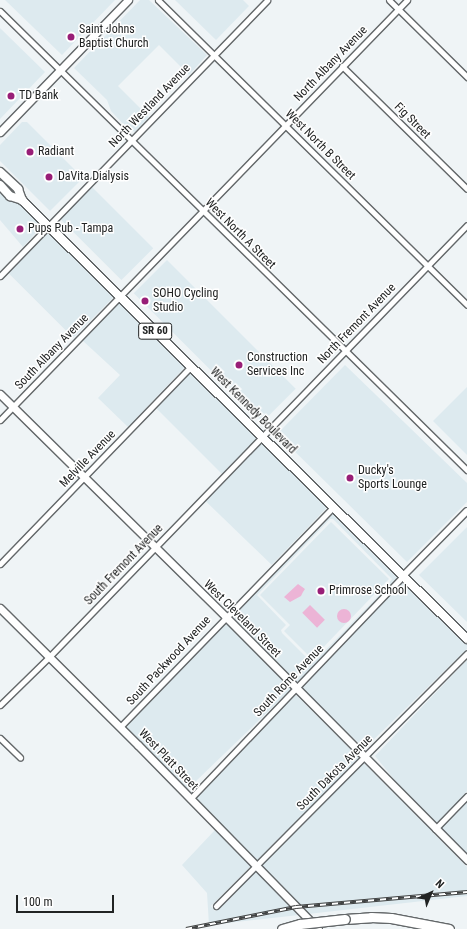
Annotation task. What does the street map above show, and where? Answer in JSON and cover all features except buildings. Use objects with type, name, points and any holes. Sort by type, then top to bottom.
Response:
[{"type":"highway","points":[[282,929],[300,924],[371,917],[391,918],[449,929]]},
{"type":"main road","points":[[0,132],[128,0]]},
{"type":"main road","name":"West Kennedy Boulevard","points":[[0,172],[18,189],[22,200],[467,639]]},
{"type":"main road","name":"West Kennedy Boulevard","points":[[0,185],[10,196],[22,200]]},
{"type":"main road","name":"West Cleveland Street","points":[[0,394],[226,616],[296,689],[467,860]]},
{"type":"main road","name":"West Platt Street","points":[[0,608],[120,727],[318,929]]},
{"type":"street","name":"West North B Street","points":[[158,0],[467,305]]},
{"type":"street","name":"North Westland Avenue","points":[[0,276],[267,0]]},
{"type":"street","points":[[389,0],[467,77]]},
{"type":"street","name":"North Albany Avenue","points":[[119,297],[407,0]]},
{"type":"street","name":"West North A Street","points":[[0,11],[467,470]]},
{"type":"street","name":"Fig Street","points":[[342,66],[467,189]]},
{"type":"street","name":"North Fremont Avenue","points":[[261,437],[467,225]]},
{"type":"street","name":"South Albany Avenue","points":[[0,420],[119,297]]},
{"type":"street","name":"Melville Avenue","points":[[0,564],[190,367]]},
{"type":"street","name":"South Fremont Avenue","points":[[0,705],[49,657],[261,437]]},
{"type":"street","name":"South Packwood Avenue","points":[[120,727],[333,507]]},
{"type":"street","points":[[403,576],[467,511]]},
{"type":"street","name":"South Rome Avenue","points":[[190,799],[403,576]]},
{"type":"street","name":"South Dakota Avenue","points":[[216,906],[467,652]]},
{"type":"street","points":[[0,738],[20,757]]},
{"type":"street","points":[[435,829],[467,796]]},
{"type":"shaded area","points":[[5,0],[115,0],[62,55]]},
{"type":"shaded area","points":[[140,0],[149,0],[207,55],[189,75],[159,45],[118,86],[149,117],[135,132],[127,128],[111,111],[107,100],[74,68]]},
{"type":"shaded area","points":[[175,0],[243,0],[249,6],[216,40]]},
{"type":"shaded area","name":"TD Bank","points":[[0,28],[45,72],[0,119]]},
{"type":"shaded area","name":"DaVita Dialysis","points":[[22,122],[27,122],[83,178],[50,211],[0,161],[0,145]]},
{"type":"shaded area","points":[[91,186],[153,248],[121,280],[59,218]]},
{"type":"shaded area","points":[[0,188],[19,203],[42,226],[23,247],[0,220]]},
{"type":"shaded area","points":[[47,231],[113,297],[73,338],[7,271]]},
{"type":"shaded area","points":[[167,260],[296,389],[262,422],[134,293]]},
{"type":"shaded area","points":[[119,302],[185,367],[128,427],[98,398],[120,375],[82,340]]},
{"type":"shaded area","points":[[345,365],[467,483],[467,502],[407,562],[277,434]]},
{"type":"shaded area","points":[[190,367],[261,438],[223,475],[153,404]]},
{"type":"shaded area","points":[[467,387],[467,455],[433,421]]},
{"type":"shaded area","points":[[261,442],[328,507],[272,565],[205,500]]},
{"type":"shaded area","points":[[333,512],[398,577],[296,684],[230,616]],"holes":[[[330,519],[333,519],[392,579],[384,590],[315,661],[311,662],[282,633],[281,630],[286,625],[257,595]]]},
{"type":"shaded area","name":"Primrose School","points":[[331,522],[389,579],[312,659],[284,631],[290,625],[260,595]]},
{"type":"shaded area","points":[[467,527],[467,622],[419,575]]},
{"type":"shaded area","points":[[403,576],[467,639],[467,649],[365,748],[296,689]]},
{"type":"shaded area","points":[[298,584],[305,589],[301,596],[290,602],[284,597]]},
{"type":"shaded area","points":[[310,605],[325,620],[317,628],[302,613]]},
{"type":"shaded area","points":[[344,609],[349,611],[351,616],[349,621],[344,623],[339,621],[337,616],[339,611]]},
{"type":"shaded area","points":[[225,621],[291,689],[187,790],[121,722]]},
{"type":"shaded area","points":[[467,660],[467,791],[439,824],[467,798],[467,860],[435,829],[375,756]]},
{"type":"shaded area","points":[[295,694],[359,758],[257,861],[192,797]]},
{"type":"shaded area","points":[[364,763],[467,867],[467,896],[308,914],[261,866]]},
{"type":"shaded area","points":[[215,830],[251,866],[211,906],[215,911],[256,871],[299,915],[209,925],[207,893],[182,865]]},
{"type":"railway","points":[[186,929],[296,907],[467,892]]},
{"type":"place","name":"Saint Johns Baptist Church","points":[[71,37]]},
{"type":"place","name":"TD Bank","points":[[11,96]]},
{"type":"place","name":"Radiant","points":[[30,152]]},
{"type":"place","name":"DaVita Dialysis","points":[[49,177]]},
{"type":"place","name":"Pups Pub - Tampa","points":[[20,229]]},
{"type":"place","name":"SOHO Cycling Studio","points":[[145,301]]},
{"type":"place","name":"Construction Services Inc","points":[[239,365]]},
{"type":"place","name":"Ducky's Sports Lounge","points":[[350,478]]},
{"type":"place","name":"Primrose School","points":[[321,591]]}]
